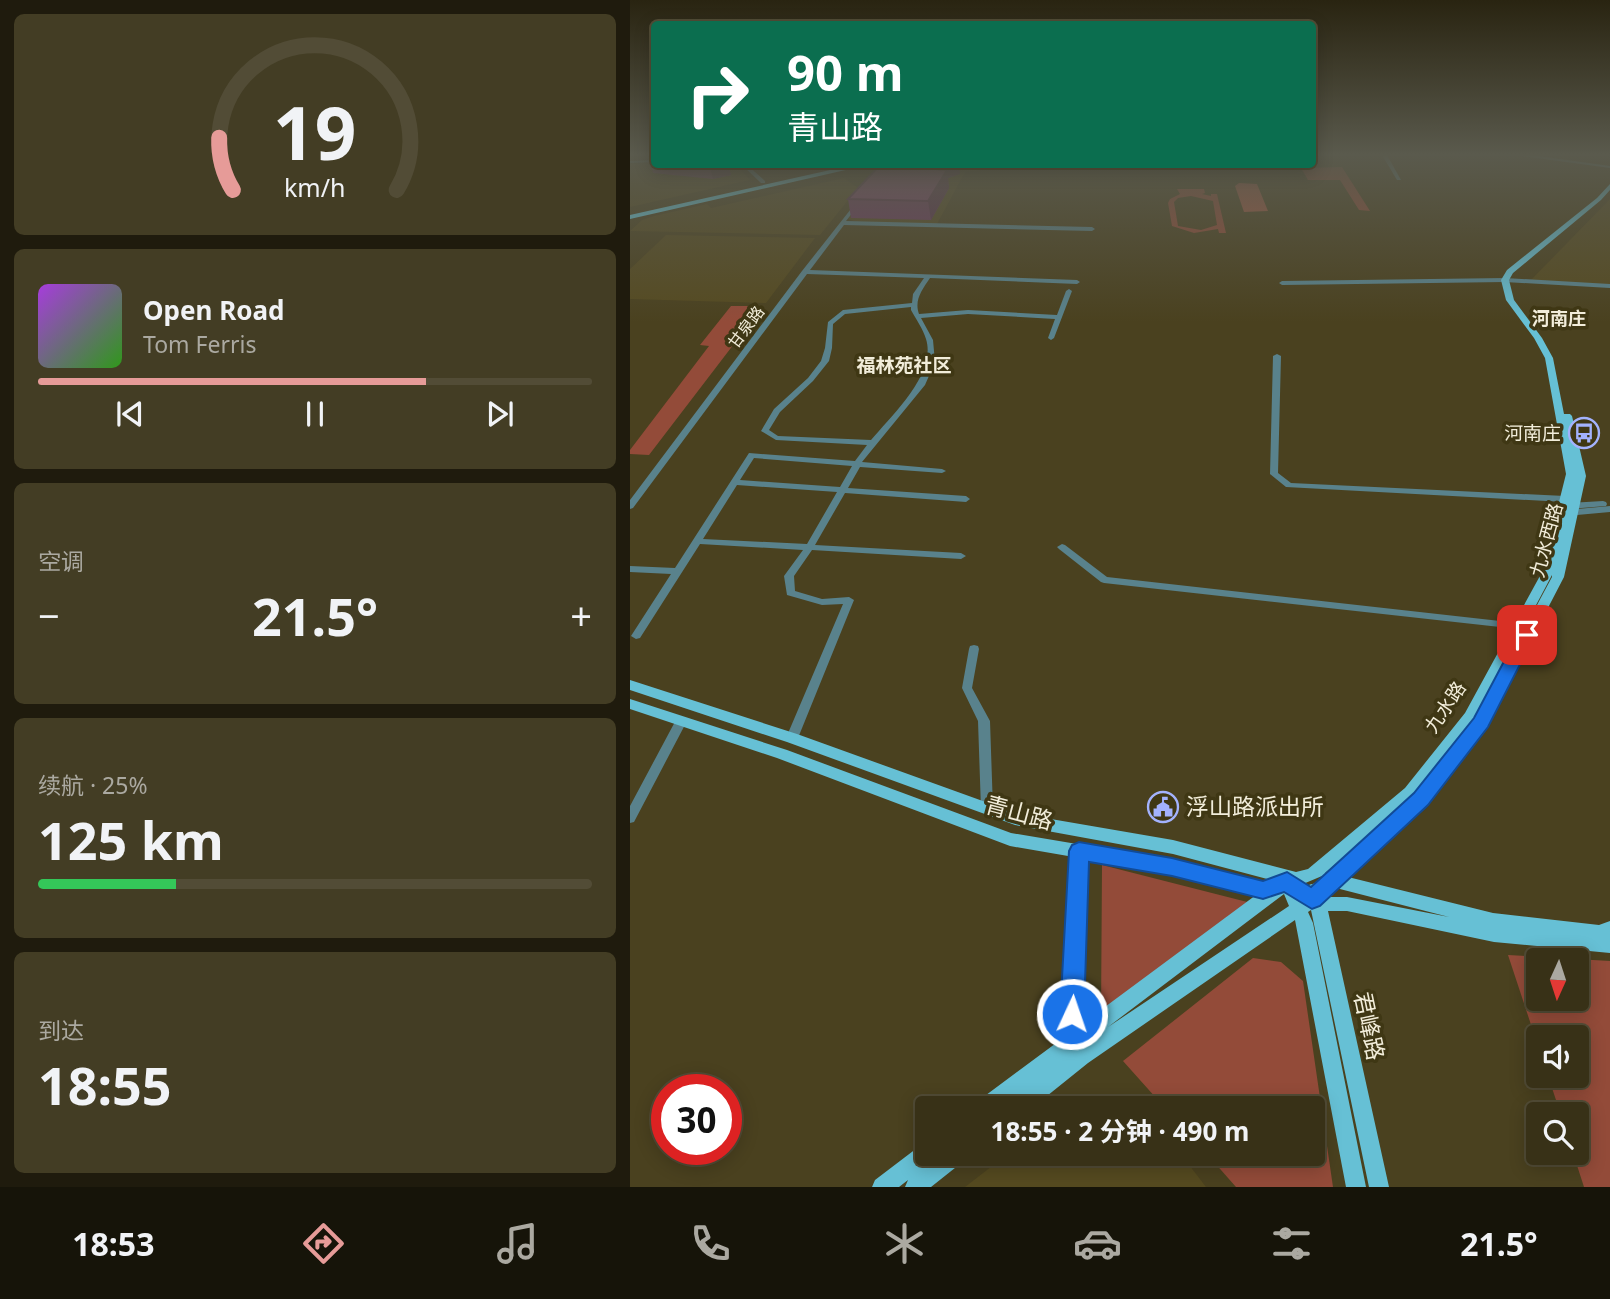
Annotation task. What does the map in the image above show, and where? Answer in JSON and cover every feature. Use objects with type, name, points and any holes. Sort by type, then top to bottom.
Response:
[{"type":"highway","points":[[630,215],[650,210]]},
{"type":"main road","points":[[1509,280],[1510,272],[1586,210]]},
{"type":"main road","points":[[1509,280],[1591,210]]},
{"type":"main road","name":"九水路","points":[[1000,1096],[1071,1041],[1298,878],[1410,792],[1470,717],[1547,574],[1567,507],[1572,474],[1549,358],[1510,300],[1509,280]]},
{"type":"main road","name":"九水西路","points":[[1333,880],[1421,799],[1481,723],[1558,577],[1567,507]]},
{"type":"main road","name":"青山路","points":[[630,685],[792,738],[1015,819],[1173,847],[1298,878],[1333,880],[1493,921],[1599,933],[1610,929]]},
{"type":"main road","name":"青山路","points":[[630,704],[782,754],[1010,839],[1172,867],[1263,890],[1298,878]]},
{"type":"main road","name":"君峰路","points":[[1298,878],[1311,902],[1379,1187]]},
{"type":"main road","name":"君峰路","points":[[1298,878],[1311,902],[1305,923],[1356,1187]]},
{"type":"main road","points":[[1031,1096],[1082,1056],[1311,902],[1333,880]]},
{"type":"main road","points":[[1311,902],[1347,904],[1494,934],[1610,945]]},
{"type":"main road","points":[[882,1187],[915,1162]]},
{"type":"main road","points":[[915,1187],[942,1166]]},
{"type":"street","name":"甘泉路","points":[[630,506],[852,210]]},
{"type":"street","points":[[842,223],[1092,229]]},
{"type":"street","points":[[804,272],[1077,282]]},
{"type":"street","points":[[792,738],[849,600],[822,602],[790,593],[789,576],[809,548],[857,464],[922,383],[931,362],[930,340],[917,316],[915,305],[916,294],[928,277]]},
{"type":"street","points":[[1282,283],[1509,280],[1610,286]]},
{"type":"street","points":[[1051,338],[1069,291]]},
{"type":"street","points":[[873,443],[776,438],[765,431],[771,414],[811,379],[826,359],[830,323],[843,312],[915,305]]},
{"type":"street","points":[[917,316],[968,312],[1059,317]]},
{"type":"street","points":[[1277,356],[1274,474],[1289,485],[1610,509]]},
{"type":"street","points":[[636,636],[752,455],[942,471]]},
{"type":"street","points":[[735,482],[966,499]]},
{"type":"street","points":[[1567,507],[1610,503]]},
{"type":"street","points":[[697,541],[961,556]]},
{"type":"street","points":[[1062,547],[1104,580],[1518,626]]},
{"type":"street","points":[[630,569],[678,570]]},
{"type":"street","points":[[974,649],[967,688],[984,721],[987,809]]},
{"type":"street","points":[[630,818],[681,720]]},
{"type":"street","points":[[1071,1041],[1079,851]]},
{"type":"shaded area","points":[[679,210],[840,210],[820,235],[630,231],[642,220]]},
{"type":"shaded area","points":[[855,210],[944,210],[937,224],[857,222],[848,219]]},
{"type":"shaded area","points":[[1169,210],[1175,210],[1178,226],[1201,230],[1217,225],[1215,210],[1221,210],[1226,233],[1219,233],[1218,229],[1194,233],[1172,226]]},
{"type":"shaded area","points":[[1599,210],[1610,210],[1610,285],[1530,281]]},
{"type":"shaded area","points":[[666,235],[815,238],[766,303],[630,299],[630,269]]},
{"type":"shaded area","points":[[731,306],[763,306],[649,455],[630,454],[630,450],[709,346],[700,345]]},
{"type":"shaded area","points":[[1102,865],[1259,905],[1101,1015]]},
{"type":"shaded area","points":[[1508,955],[1526,956],[1526,1010]]},
{"type":"shaded area","points":[[1253,958],[1281,962],[1303,981],[1320,1096],[1154,1096],[1123,1061]]},
{"type":"shaded area","points":[[1589,960],[1610,961],[1610,1187],[1584,1187],[1577,1165],[1589,1165],[1589,1102],[1557,1102],[1552,1088],[1589,1088],[1589,1025],[1531,1025],[1527,1012],[1589,1012]]},
{"type":"shaded area","points":[[1325,1132],[1333,1187],[1236,1187],[1217,1166],[1325,1166]]},
{"type":"shaded area","points":[[992,1166],[1190,1166],[1206,1187],[965,1187]]},
{"type":"place","name":"河南庄","points":[[1584,433]]},
{"type":"place","name":"浮山路派出所","points":[[1163,807]]},
{"type":"district","name":"河南庄","points":[[1559,319]]},
{"type":"district","name":"福林苑社区","points":[[904,365]]},
{"type":"route","points":[[1072,1014],[1079,851],[1172,867],[1263,890],[1287,882],[1312,900],[1421,799],[1481,723],[1527,635]]}]
